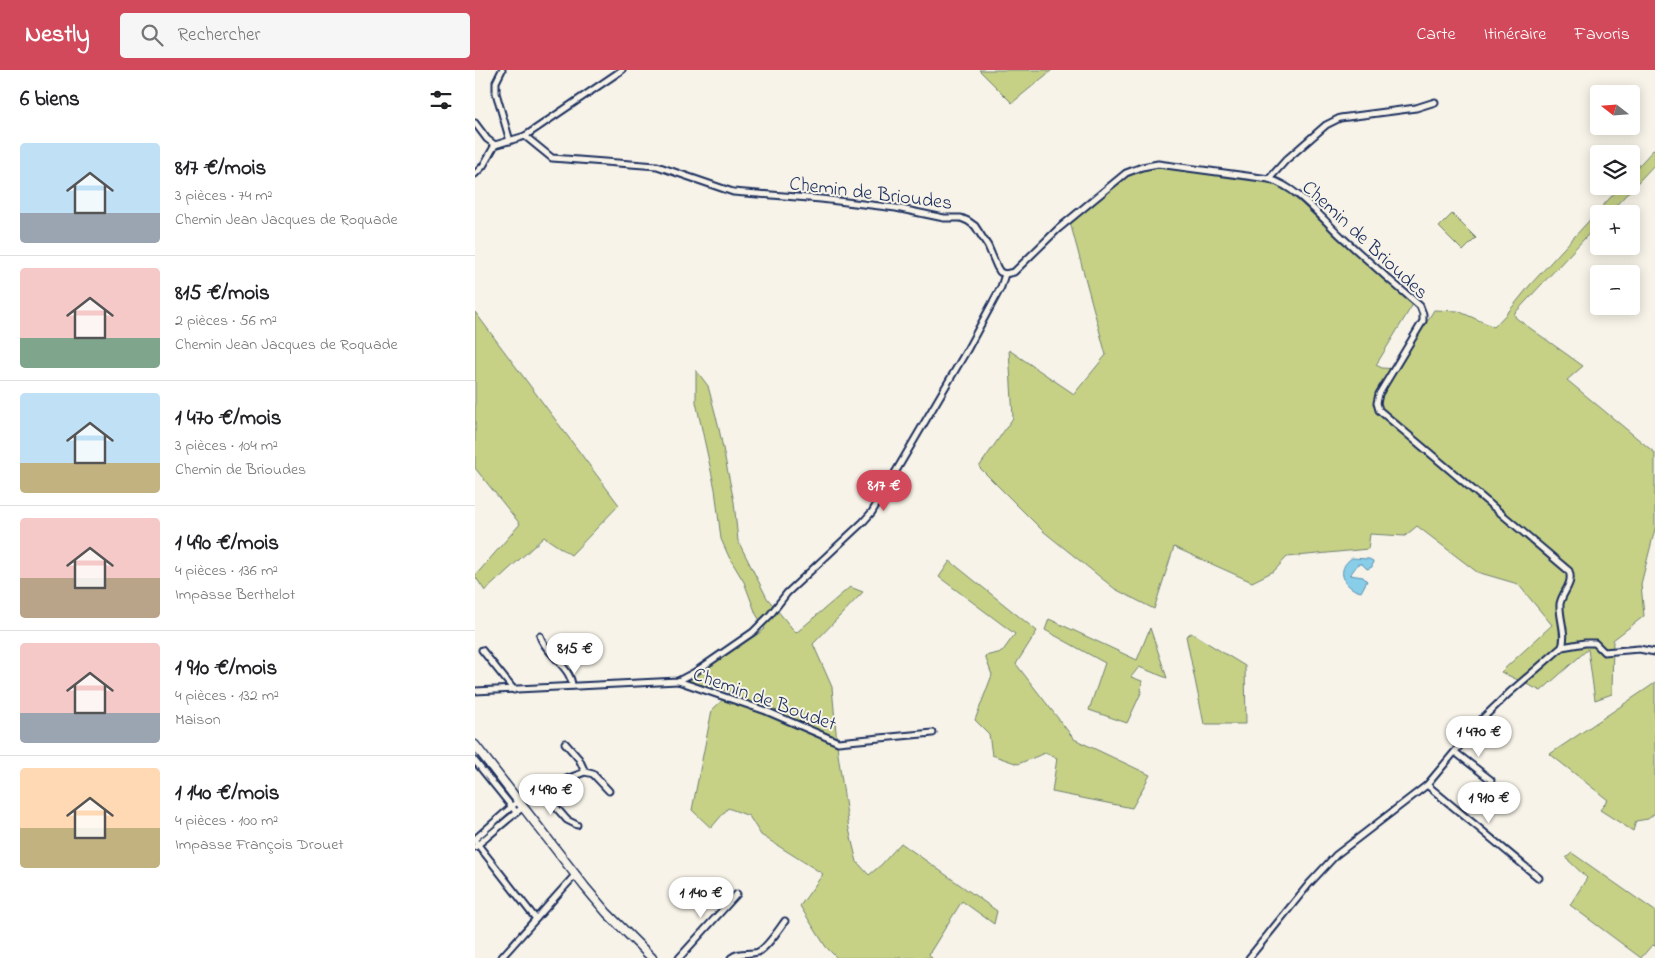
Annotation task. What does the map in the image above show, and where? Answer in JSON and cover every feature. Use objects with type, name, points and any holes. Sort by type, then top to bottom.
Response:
[{"type":"street","points":[[501,70],[496,82],[496,93],[510,141]]},
{"type":"street","points":[[475,174],[483,166],[495,145],[525,136],[622,70]]},
{"type":"street","points":[[1269,179],[1286,160],[1326,125],[1340,118],[1417,108],[1435,102]]},
{"type":"street","points":[[475,123],[487,139],[495,145]]},
{"type":"street","name":"Chemin de Brioudes","points":[[525,136],[552,158],[657,166],[733,192],[821,199],[896,208],[944,218],[961,218],[975,226],[988,246],[1000,272],[1005,274],[1014,272],[1058,229],[1114,182],[1126,173],[1142,166],[1158,164],[1281,182],[1291,188],[1344,239],[1420,306],[1423,321],[1379,394],[1377,403],[1379,410],[1569,571],[1570,582],[1560,604],[1565,641],[1562,647]]},
{"type":"street","points":[[475,691],[678,681],[695,672],[753,632],[770,615],[787,593],[863,522],[881,496],[957,366],[1001,287],[1005,274]]},
{"type":"street","points":[[540,636],[544,645],[571,677],[572,686]]},
{"type":"street","points":[[1249,958],[1309,884],[1336,855],[1427,785],[1483,718],[1562,647],[1595,643],[1604,652],[1639,649],[1655,652]]},
{"type":"street","points":[[482,650],[514,690]]},
{"type":"street","name":"Chemin de Boudet","points":[[678,681],[766,711],[838,742],[933,733]]},
{"type":"street","points":[[565,743],[579,759],[585,772]]},
{"type":"street","points":[[475,745],[607,913],[651,958]]},
{"type":"street","points":[[1455,752],[1491,780]]},
{"type":"street","points":[[475,761],[514,810]]},
{"type":"street","points":[[536,919],[476,842],[520,803],[540,789],[585,772],[593,774],[609,791]]},
{"type":"street","points":[[1427,785],[1539,878]]},
{"type":"street","points":[[540,789],[567,820],[577,825]]},
{"type":"street","points":[[501,958],[576,874]]},
{"type":"street","points":[[679,958],[737,894]]},
{"type":"street","points":[[731,958],[737,954],[762,950],[785,922]]},
{"type":"green space","points":[[979,70],[1052,70],[1012,103]]},
{"type":"green space","points":[[1655,148],[1655,164],[1640,180],[1640,164]]},
{"type":"green space","points":[[1172,168],[1273,183],[1289,192],[1413,304],[1376,365],[1382,368],[1398,369],[1434,310],[1458,311],[1494,327],[1590,220],[1590,233],[1514,314],[1516,318],[1583,366],[1567,380],[1655,453],[1655,529],[1641,584],[1644,616],[1613,640],[1612,694],[1595,700],[1588,649],[1541,691],[1501,672],[1552,625],[1518,584],[1477,572],[1417,526],[1405,536],[1370,534],[1368,549],[1287,557],[1274,571],[1252,582],[1174,547],[1154,609],[1115,589],[1043,531],[979,467],[1013,418],[1009,350],[1074,394],[1106,355],[1070,222],[1130,175],[1144,170]]},
{"type":"green space","points":[[1613,195],[1626,195],[1616,205],[1604,205]]},
{"type":"green space","points":[[1452,214],[1476,238],[1463,251],[1439,227]]},
{"type":"green space","points":[[475,312],[619,505],[571,555],[544,537],[485,591],[475,576],[520,524],[475,468]]},
{"type":"green space","points":[[696,370],[708,386],[718,424],[734,502],[738,541],[767,598],[796,633],[850,587],[863,592],[813,644],[832,687],[838,754],[849,829],[857,862],[869,875],[901,843],[997,911],[994,924],[962,901],[929,954],[932,958],[837,958],[826,947],[800,906],[823,874],[761,835],[749,816],[728,808],[711,828],[692,810],[712,710],[731,692],[688,681],[765,629],[756,614],[744,582],[721,539],[715,489],[696,402]]},
{"type":"green space","points":[[950,561],[1037,631],[1016,664],[1074,739],[1150,775],[1132,808],[1052,792],[1057,758],[1045,753],[1018,764],[992,755],[989,734],[975,720],[992,675],[985,656],[1002,652],[1015,634],[939,577]]},
{"type":"green space","points":[[1049,619],[1137,660],[1150,628],[1167,678],[1139,667],[1131,677],[1142,681],[1141,693],[1127,723],[1089,710],[1105,663],[1045,630]]},
{"type":"green space","points":[[1191,633],[1245,666],[1246,724],[1204,724],[1186,636]]},
{"type":"green space","points":[[1655,683],[1655,813],[1648,819],[1636,821],[1633,831],[1600,810],[1608,800],[1550,754]]},
{"type":"green space","points":[[1572,853],[1655,911],[1655,946],[1652,945],[1641,958],[1570,905],[1587,878],[1566,858]]},
{"type":"water","points":[[1352,558],[1373,561],[1372,567],[1367,569],[1362,564],[1358,564],[1350,575],[1363,577],[1367,581],[1361,592],[1350,587],[1343,578],[1344,567]]}]
